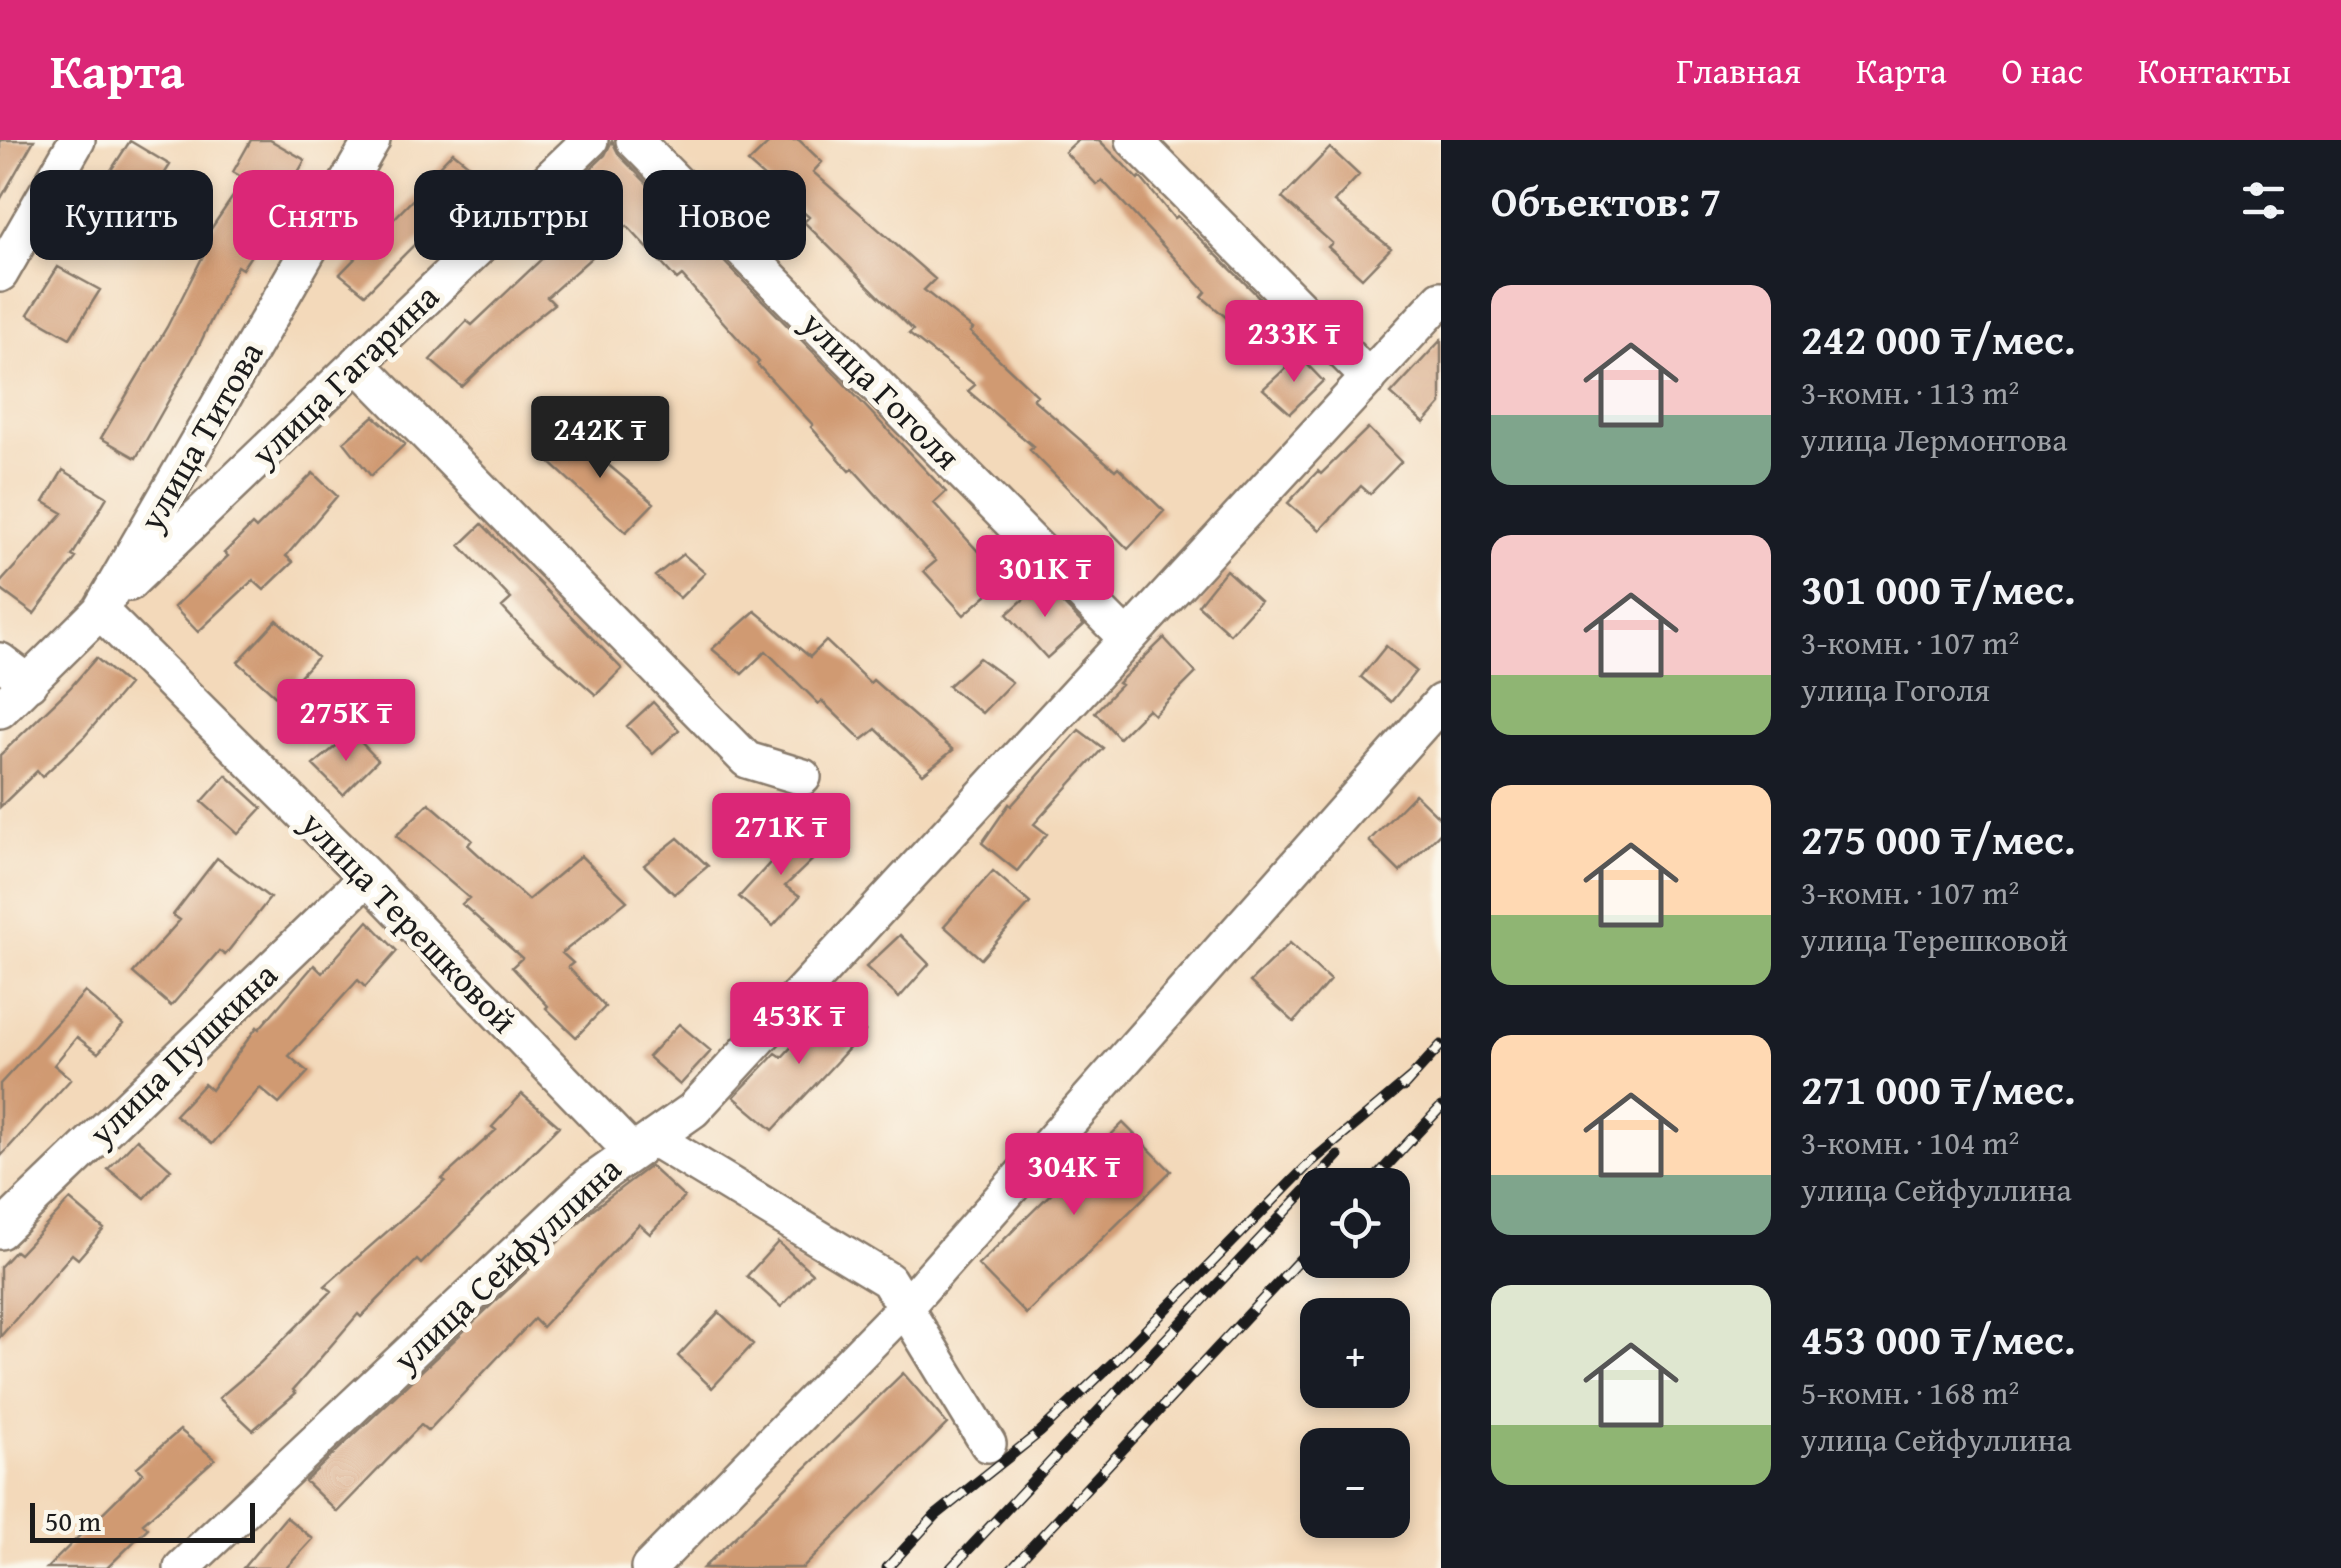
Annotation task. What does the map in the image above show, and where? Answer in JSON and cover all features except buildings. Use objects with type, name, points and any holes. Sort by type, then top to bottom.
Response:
[{"type":"street","points":[[0,274],[77,140]]},
{"type":"street","name":"улица Титова","points":[[0,710],[100,611],[372,140]]},
{"type":"street","name":"улица Гагарина","points":[[100,611],[590,140]]},
{"type":"street","name":"улица Гоголя","points":[[634,140],[1127,640]]},
{"type":"street","points":[[1134,140],[1368,378]]},
{"type":"street","name":"улица Сейфуллина","points":[[182,1568],[591,1182],[694,1110],[1441,300]]},
{"type":"street","points":[[357,362],[747,760],[803,777]]},
{"type":"street","name":"улица Терешковой","points":[[100,611],[366,877],[642,1144],[888,1280],[988,1444]]},
{"type":"street","points":[[0,661],[29,682]]},
{"type":"street","points":[[649,1568],[905,1307],[1441,702]]},
{"type":"street","name":"улица Пушкина","points":[[0,1231],[366,877]]},
{"type":"railway","points":[[1403,1087],[1441,1045]]},
{"type":"railway","points":[[887,1568],[936,1515],[1040,1432],[1116,1360],[1311,1162],[1411,1078]]},
{"type":"railway","points":[[1385,1168],[1441,1107]]},
{"type":"railway","points":[[951,1568],[1338,1156]]},
{"type":"railway","points":[[1012,1568],[1300,1259]]}]
